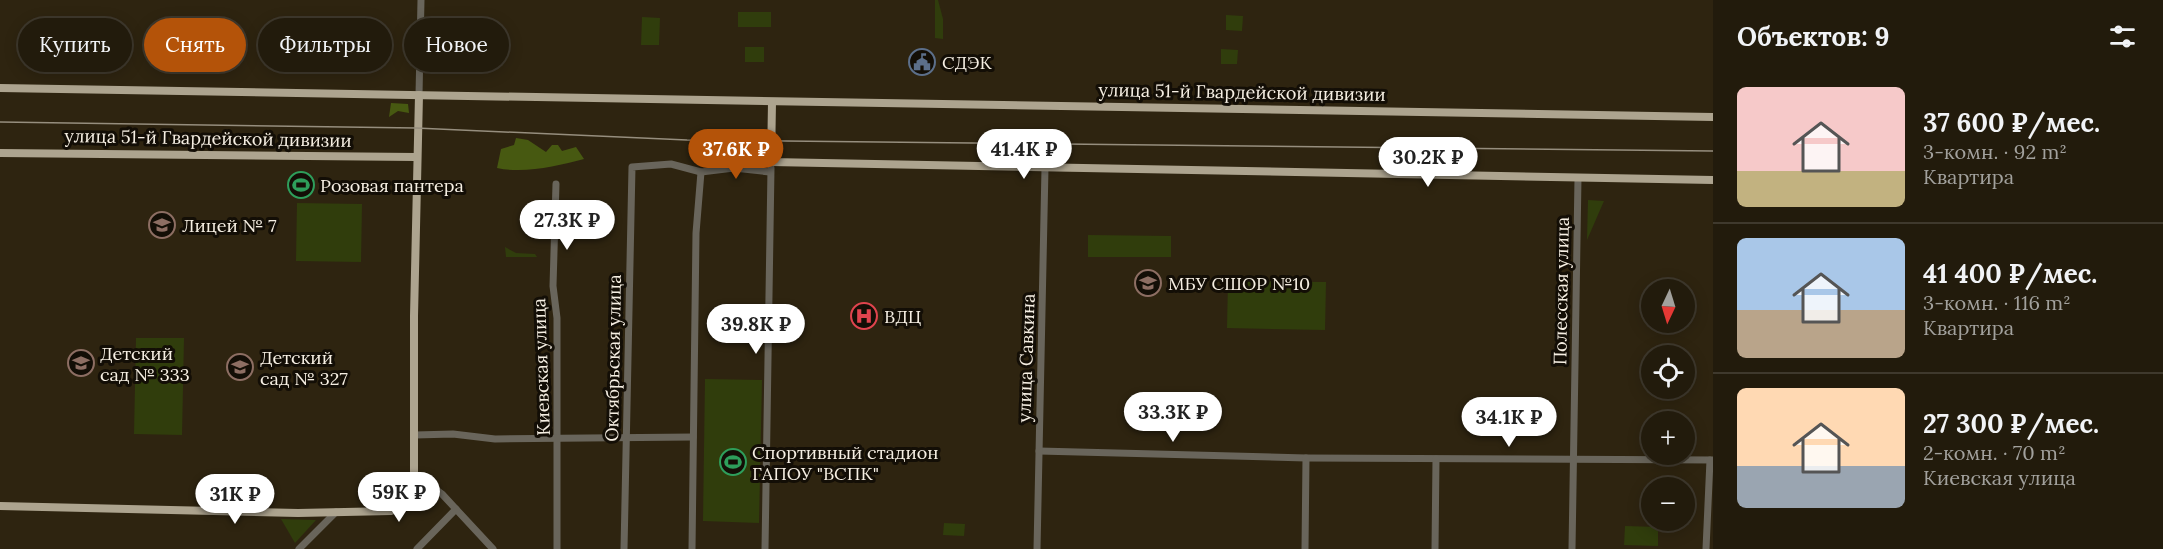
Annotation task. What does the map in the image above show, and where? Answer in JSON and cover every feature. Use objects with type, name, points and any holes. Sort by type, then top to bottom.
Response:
[{"type":"main road","name":"улица 51-й Гвардейской дивизии","points":[[0,88],[1713,117]]},
{"type":"main road","points":[[0,506],[336,512],[398,510],[413,496],[416,157],[419,95]]},
{"type":"main road","points":[[772,102],[771,162],[1713,180]]},
{"type":"main road","name":"улица 51-й Гвардейской дивизии","points":[[0,153],[416,157]]},
{"type":"street","points":[[419,95],[421,0]]},
{"type":"street","points":[[765,549],[771,162]]},
{"type":"street","name":"Октябрьская улица","points":[[624,549],[632,167],[671,164],[701,172]]},
{"type":"street","points":[[692,549],[696,233],[701,172],[734,168],[770,172]]},
{"type":"street","name":"улица Савкина","points":[[1037,549],[1045,168]]},
{"type":"street","name":"Полесская улица","points":[[1572,549],[1578,178]]},
{"type":"street","name":"Киевская улица","points":[[556,184],[553,286],[557,318],[557,549]]},
{"type":"street","points":[[415,435],[557,439],[693,437]]},
{"type":"street","points":[[1039,451],[1306,458],[1712,460],[1706,549]]},
{"type":"street","points":[[1305,549],[1306,458]]},
{"type":"street","points":[[1435,549],[1436,459]]},
{"type":"street","points":[[414,473],[456,509],[493,549]]},
{"type":"street","points":[[417,549],[456,509]]},
{"type":"street","points":[[299,549],[336,512]]},
{"type":"green space","points":[[935,0],[938,0],[943,19],[943,39],[935,38]]},
{"type":"green space","points":[[738,12],[771,12],[771,27],[738,27]]},
{"type":"green space","points":[[1226,15],[1243,16],[1242,31],[1226,30]]},
{"type":"green space","points":[[642,17],[660,18],[659,45],[641,45]]},
{"type":"green space","points":[[745,47],[764,47],[764,62],[745,62]]},
{"type":"green space","points":[[1221,49],[1238,50],[1237,64],[1221,64]]},
{"type":"green space","points":[[391,103],[408,104],[409,113],[398,111],[389,117]]},
{"type":"green space","points":[[516,138],[528,140],[546,152],[552,145],[558,145],[562,151],[576,147],[584,159],[530,170],[497,168],[501,149],[514,145]]},
{"type":"green space","points":[[1588,200],[1604,201],[1587,240]]},
{"type":"green space","points":[[297,203],[362,204],[361,262],[296,261]]},
{"type":"green space","points":[[1088,235],[1171,236],[1171,257],[1088,257]]},
{"type":"green space","points":[[505,247],[516,253],[535,254],[537,257],[506,257]]},
{"type":"green space","points":[[1228,281],[1326,282],[1325,330],[1227,328]]},
{"type":"green space","points":[[136,338],[184,338],[182,435],[134,434]]},
{"type":"green space","points":[[705,379],[762,380],[759,523],[703,521]]},
{"type":"green space","points":[[281,519],[316,520],[295,543]]},
{"type":"green space","points":[[944,523],[965,524],[964,536],[943,535]]},
{"type":"green space","points":[[1625,526],[1641,526],[1641,531],[1658,531],[1658,546],[1624,545]]},
{"type":"tram line","points":[[0,122],[416,128],[687,140],[1713,151]]},
{"type":"place","name":"СДЭК","points":[[922,62]]},
{"type":"place","name":"Розовая пантера","points":[[301,185]]},
{"type":"place","name":"Лицей № 7","points":[[162,225]]},
{"type":"place","name":"МБУ СШОР №10","points":[[1148,283]]},
{"type":"place","name":"ВДЦ","points":[[864,316]]},
{"type":"place","name":"Детский сад № 333","points":[[81,363]]},
{"type":"place","name":"Детский сад № 327","points":[[240,367]]},
{"type":"place","name":"Спортивный стадион ГАПОУ \"ВСПК\"","points":[[733,462]]}]
